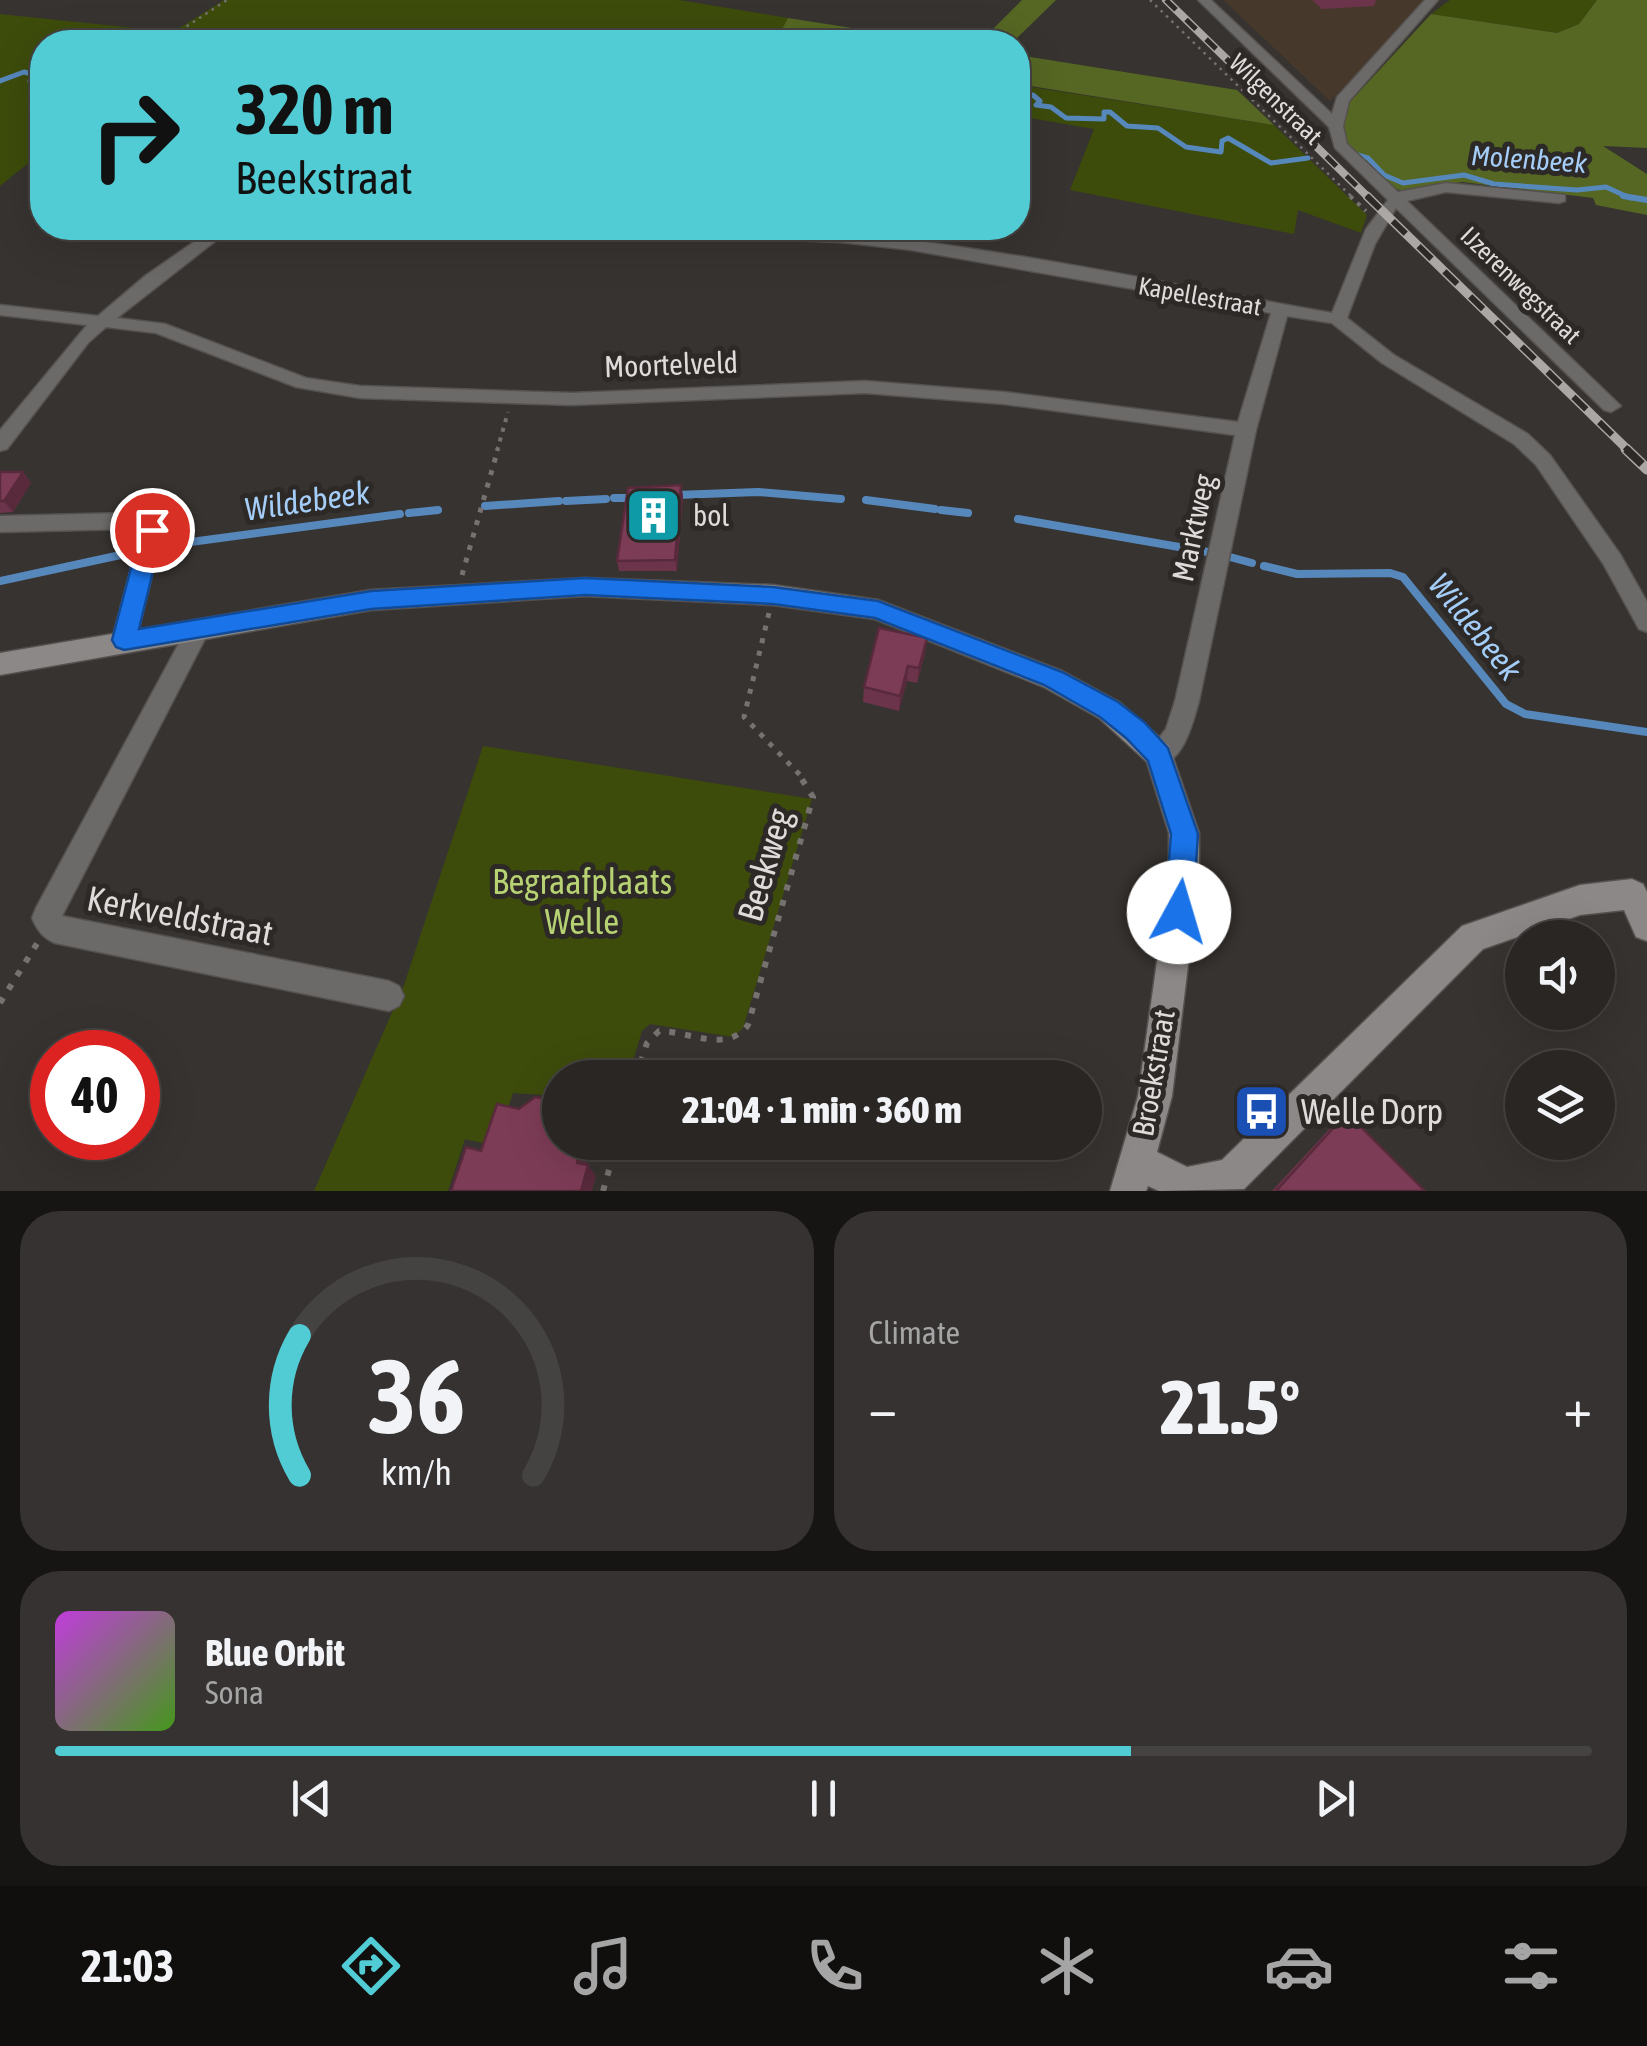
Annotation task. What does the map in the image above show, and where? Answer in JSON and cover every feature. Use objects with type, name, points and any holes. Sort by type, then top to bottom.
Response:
[{"type":"street","name":"IJzerenwegstraat","points":[[1204,0],[1336,126],[1346,154],[1611,406]]},
{"type":"street","points":[[1336,126],[1342,100],[1386,56],[1432,0]]},
{"type":"street","points":[[1338,320],[1378,223],[1396,200],[1418,191],[1451,187],[1559,198]]},
{"type":"street","points":[[0,444],[82,339],[108,321],[151,280],[207,240]]},
{"type":"street","name":"Kapellestraat","points":[[866,240],[1338,320],[1388,359],[1521,439],[1543,460],[1612,560],[1647,623]]},
{"type":"street","points":[[0,310],[108,321]]},
{"type":"street","name":"Marktweg","points":[[1159,756],[1177,734],[1187,701],[1246,430],[1272,330],[1281,310]]},
{"type":"street","name":"Moortelveld","points":[[108,321],[159,328],[303,383],[360,392],[572,399],[866,386],[1004,398],[1246,430]]},
{"type":"street","points":[[0,524],[129,522],[152,530],[124,640]]},
{"type":"street","name":"Broekstraat","points":[[0,664],[371,600],[585,586],[773,596],[878,610],[1053,678],[1109,710],[1159,756],[1184,834],[1184,876],[1155,1096],[1133,1176]]},
{"type":"street","name":"Kerkveldstraat","points":[[198,629],[46,918],[55,929],[390,996]]},
{"type":"street","points":[[1133,1176],[1186,1185],[1231,1176],[1474,936],[1580,900],[1640,888],[1647,926]]},
{"type":"path","points":[[180,30],[227,0]]},
{"type":"path","name":"Wilgenstraat","points":[[1150,0],[1378,223]]},
{"type":"path","points":[[456,592],[512,398]]},
{"type":"path","name":"Beekweg","points":[[642,1060],[648,1043],[659,1031],[729,1042],[743,1034],[807,816],[811,788],[744,717],[773,596]]},
{"type":"path","points":[[0,1003],[50,923]]},
{"type":"path","points":[[603,1191],[611,1160]]},
{"type":"shaded area","points":[[1223,0],[1425,0],[1393,39],[1330,101]]},
{"type":"green space","points":[[224,0],[679,0],[788,18],[782,30],[176,30]]},
{"type":"green space","points":[[1022,0],[1056,0],[1025,30],[992,30]]},
{"type":"green space","points":[[1450,0],[1597,0],[1579,24],[1557,33],[1431,14]]},
{"type":"green space","points":[[1597,0],[1647,0],[1647,148],[1603,146],[1647,174],[1647,215],[1596,205],[1593,198],[1462,182],[1403,191],[1387,186],[1348,148],[1342,120],[1348,104],[1431,14],[1557,33],[1579,24]]},
{"type":"green space","points":[[0,14],[154,30],[30,30],[30,162],[0,186]]},
{"type":"green space","points":[[788,18],[865,30],[782,30]]},
{"type":"green space","points":[[1030,57],[1237,90],[1274,125],[1030,86]]},
{"type":"green space","points":[[1030,87],[1274,125],[1367,215],[1361,233],[1298,210],[1294,234],[1070,190],[1094,129],[1030,118]]},
{"type":"green space","name":"Begraafplaats Welle","points":[[483,746],[812,799],[743,1028],[733,1037],[650,1024],[642,1031],[633,1060],[542,1060],[542,1095],[513,1093],[495,1146],[465,1139],[448,1191],[314,1191],[404,985]]},
{"type":"building","points":[[0,472],[23,472],[4,501],[0,501]]},
{"type":"building","name":"bol","points":[[681,485],[675,560],[617,561],[628,488]]},
{"type":"building","points":[[879,628],[927,638],[919,668],[908,666],[900,696],[864,687]]},
{"type":"building","points":[[535,1097],[542,1098],[542,1160],[577,1160],[588,1165],[581,1191],[451,1191],[466,1147],[481,1151],[497,1104],[519,1109]]},
{"type":"building","points":[[1347,1113],[1425,1191],[1276,1191]]},
{"type":"waterway","name":"Molenbeek","points":[[0,81],[30,74]]},
{"type":"waterway","name":"Molenbeek","points":[[1030,96],[1040,101],[1036,105],[1051,107],[1066,118],[1104,119],[1104,112],[1110,112],[1127,126],[1158,128],[1186,147],[1221,152],[1222,141],[1228,138],[1271,163],[1308,158]]},
{"type":"waterway","name":"Molenbeek","points":[[1354,154],[1368,158],[1384,175],[1403,183],[1464,175],[1494,184],[1577,190],[1606,187],[1627,197]]},
{"type":"waterway","name":"Molenbeek","points":[[1623,196],[1627,197]]},
{"type":"waterway","name":"Molenbeek","points":[[1627,197],[1647,200]]},
{"type":"waterway","name":"Wildebeek","points":[[676,495],[758,492],[841,499]]},
{"type":"waterway","name":"Wildebeek","points":[[614,498],[634,498]]},
{"type":"waterway","name":"Wildebeek","points":[[566,501],[606,499]]},
{"type":"waterway","name":"Wildebeek","points":[[866,500],[935,509]]},
{"type":"waterway","name":"Wildebeek","points":[[485,506],[559,501]]},
{"type":"waterway","name":"Wildebeek","points":[[409,513],[438,510]]},
{"type":"waterway","name":"Wildebeek","points":[[941,510],[968,513]]},
{"type":"waterway","name":"Wildebeek","points":[[161,546],[400,514]]},
{"type":"waterway","name":"Wildebeek","points":[[1018,519],[1208,552]]},
{"type":"waterway","name":"Wildebeek","points":[[0,581],[139,551]]},
{"type":"waterway","name":"Wildebeek","points":[[1230,557],[1252,563]]},
{"type":"waterway","name":"Wildebeek","points":[[1264,566],[1297,574],[1390,573],[1403,577],[1506,704],[1525,714],[1647,732]]},
{"type":"railway","points":[[1166,0],[1369,198]]},
{"type":"railway","points":[[1367,196],[1629,451]]},
{"type":"railway","points":[[1626,449],[1647,469]]},
{"type":"place","name":"bol","points":[[654,516]]},
{"type":"place","name":"Welle Dorp","points":[[1262,1112]]},
{"type":"route","points":[[152,530],[124,640],[371,600],[585,586],[773,596],[878,610],[1053,678],[1135,730],[1159,756],[1184,834],[1179,912]]}]
